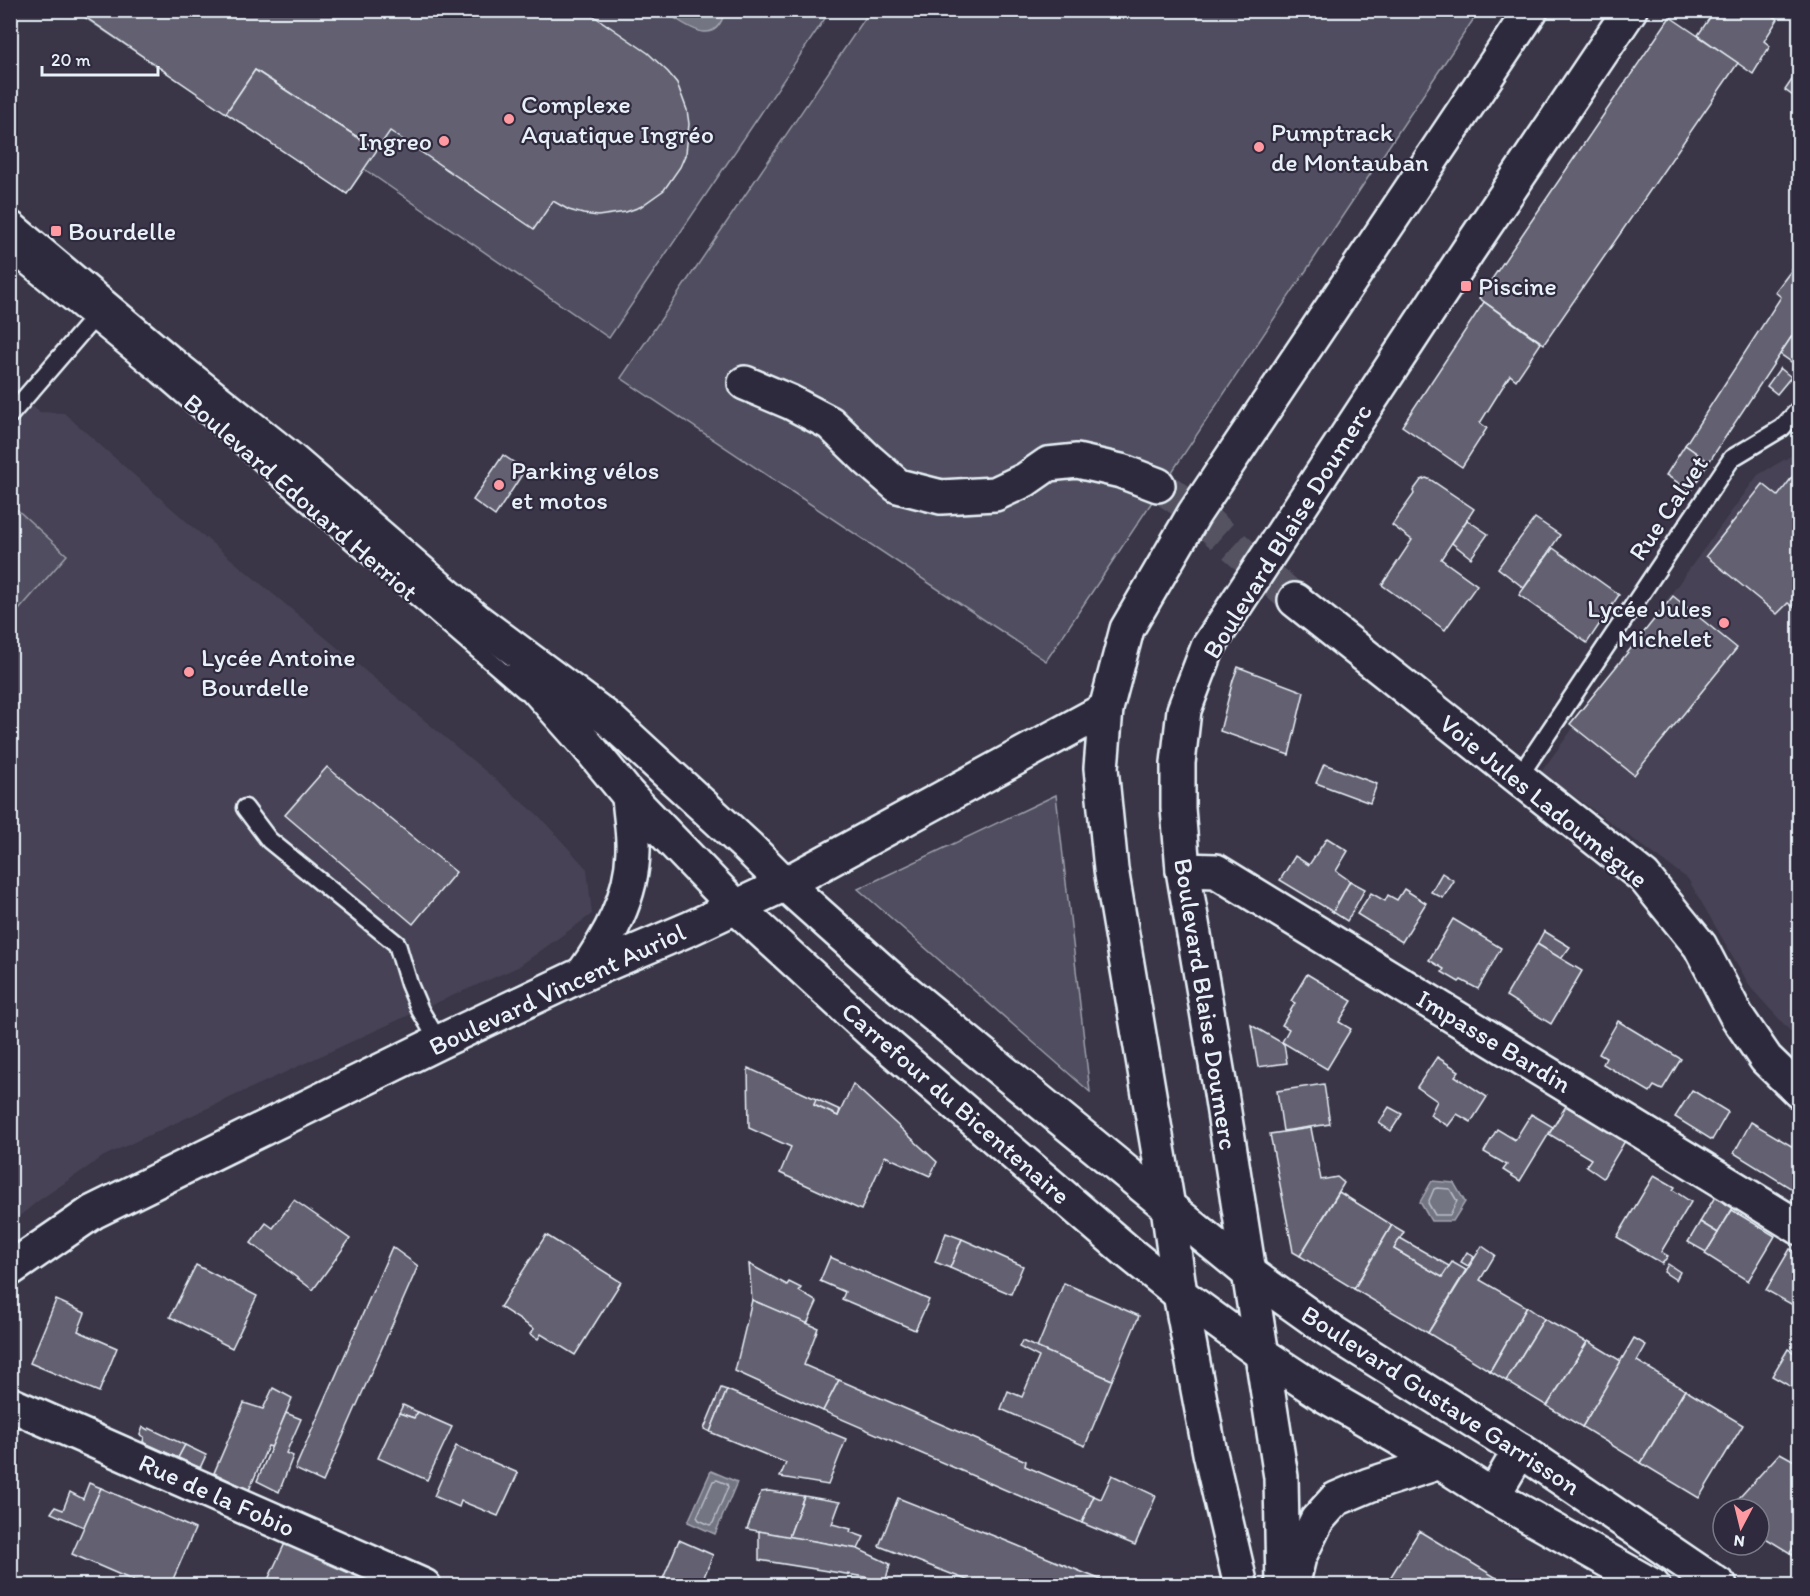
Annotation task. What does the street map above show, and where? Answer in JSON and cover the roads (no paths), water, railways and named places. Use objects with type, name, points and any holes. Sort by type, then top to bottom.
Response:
[{"type":"main road","points":[[1241,1586],[1210,1453],[1180,1294],[1168,1207],[1111,869],[1101,768],[1106,709],[1127,629],[1194,514],[1531,10]]},
{"type":"main road","name":"Boulevard Blaise Doumerc","points":[[1282,1586],[1281,1477],[1221,1093],[1183,870],[1178,808],[1178,763],[1184,710],[1208,646],[1630,10]]},
{"type":"main road","name":"Boulevard Edouard Herriot","points":[[10,228],[98,313],[170,363],[290,458],[476,620],[610,720],[785,884]]},
{"type":"main road","points":[[745,383],[790,402],[830,423],[898,486],[941,497],[996,494],[1025,480],[1048,464],[1077,461],[1121,471],[1158,485]]},
{"type":"main road","name":"Voie Jules Ladoumègue","points":[[1295,600],[1644,877],[1700,946],[1736,1015],[1766,1059],[1800,1092]]},
{"type":"main road","name":"Boulevard Edouard Herriot","points":[[476,620],[629,796],[736,907]]},
{"type":"main road","name":"Boulevard Vincent Auriol","points":[[10,1269],[93,1212],[439,1042],[785,884],[1106,709]]},
{"type":"main road","points":[[584,974],[604,945],[623,902],[633,852],[629,796]]},
{"type":"main road","name":"Impasse Bardin","points":[[1183,870],[1216,871],[1800,1228]]},
{"type":"main road","name":"Carrefour du Bicentenaire","points":[[785,884],[899,986],[1168,1207]]},
{"type":"main road","name":"Carrefour du Bicentenaire","points":[[736,907],[872,1032],[1180,1294]]},
{"type":"main road","name":"Boulevard Gustave Garrisson","points":[[1168,1207],[1249,1273],[1329,1330],[1520,1450],[1720,1586]]},
{"type":"main road","points":[[1180,1294],[1262,1354],[1324,1395],[1440,1462]]},
{"type":"main road","name":"Rue de la Fobio","points":[[10,1404],[424,1586]]},
{"type":"main road","points":[[1493,1496],[1520,1450]]},
{"type":"main road","points":[[1292,1586],[1299,1557],[1317,1520],[1336,1499],[1369,1485],[1440,1462]]},
{"type":"main road","name":"Boulevard Gustave Garrisson","points":[[1440,1462],[1493,1496],[1653,1586]]},
{"type":"lane","name":"Boulevard Edouard Herriot","points":[[10,253],[98,313],[177,390],[587,745]]},
{"type":"lane","points":[[10,415],[98,313]]},
{"type":"lane","name":"Rue Calvet","points":[[1518,778],[1732,458],[1782,428],[1800,408]]},
{"type":"lane","points":[[245,808],[269,840],[397,944],[409,984],[420,1010],[439,1042]]},
{"type":"water","points":[[679,11],[725,11],[716,28],[710,32],[703,32],[673,17]]},
{"type":"water","points":[[1432,1181],[1454,1183],[1465,1202],[1453,1221],[1431,1221],[1420,1202]]},
{"type":"water","points":[[711,1471],[737,1482],[715,1534],[688,1522]]},
{"type":"tunnel","points":[[1158,485],[1185,503],[1295,600]]},
{"type":"place","name":"Complexe Aquatique Ingréo","points":[[509,119]]},
{"type":"place","name":"Ingreo","points":[[444,141]]},
{"type":"place","name":"Pumptrack de Montauban","points":[[1259,147]]},
{"type":"place","name":"Bourdelle","points":[[56,231]]},
{"type":"place","name":"Piscine","points":[[1466,286]]},
{"type":"place","name":"Parking vélos et motos","points":[[499,485]]},
{"type":"place","name":"Lycée Jules Michelet","points":[[1724,623]]},
{"type":"place","name":"Lycée Antoine Bourdelle","points":[[189,672]]}]
